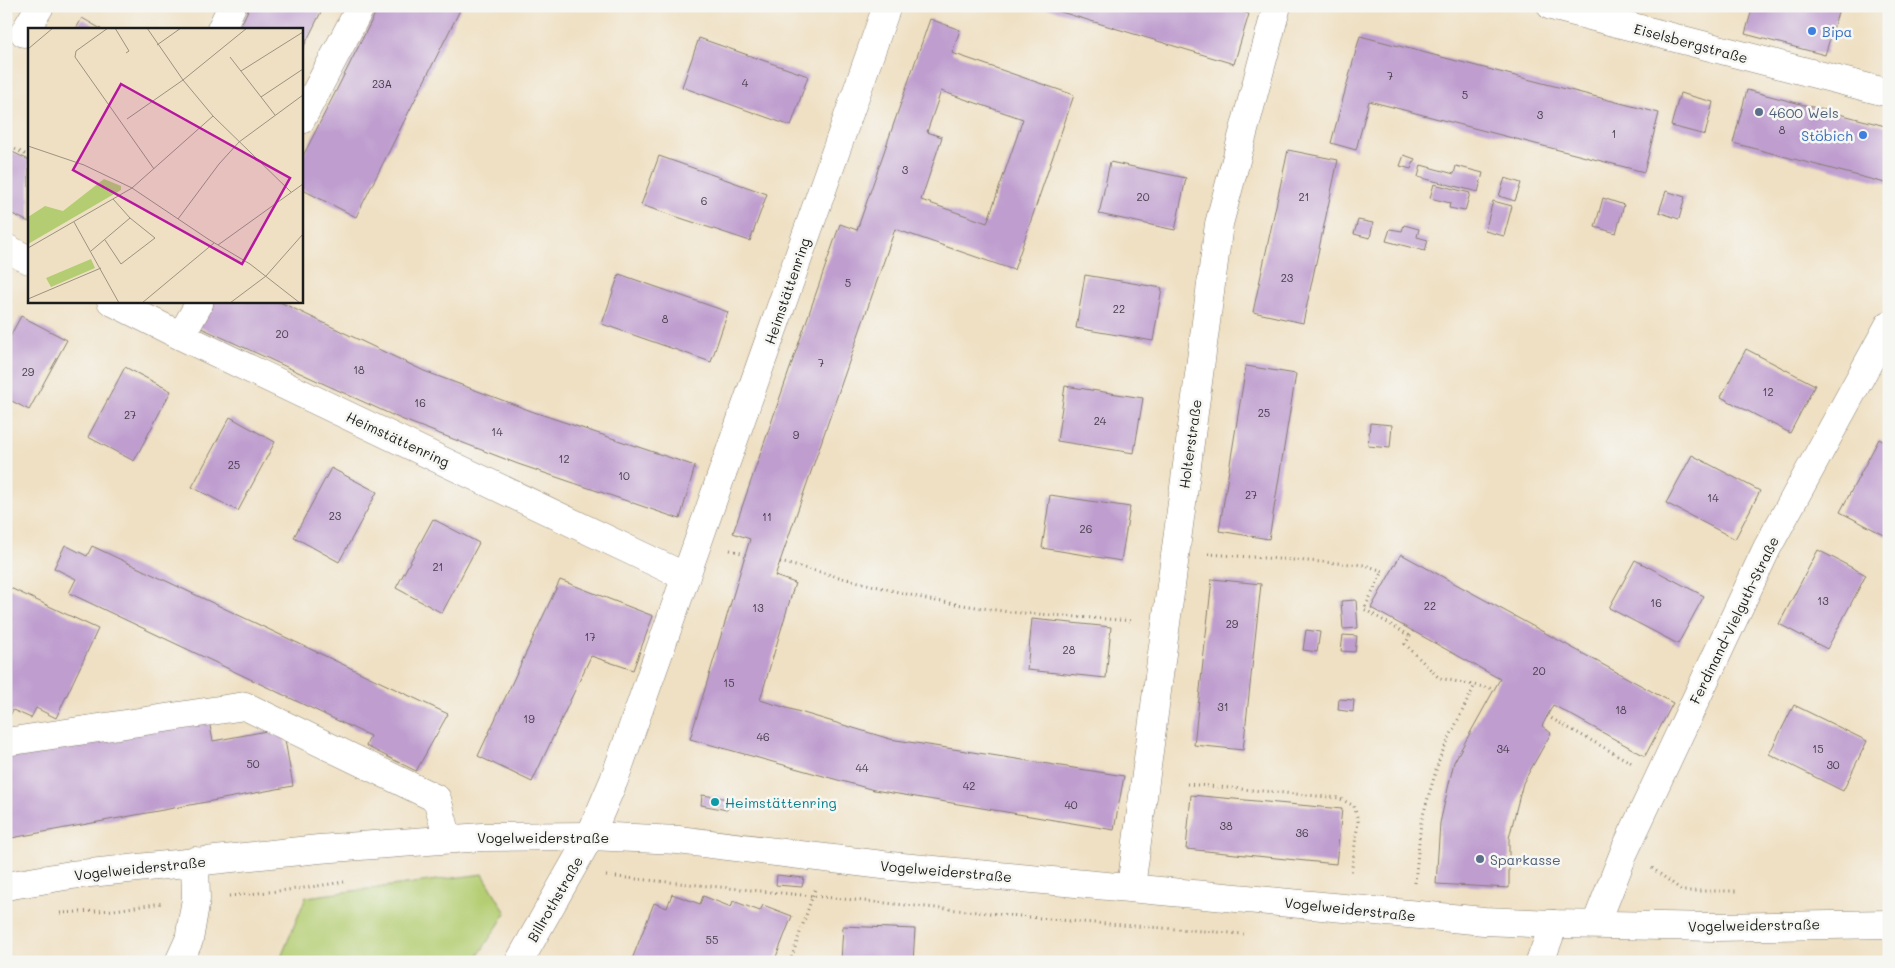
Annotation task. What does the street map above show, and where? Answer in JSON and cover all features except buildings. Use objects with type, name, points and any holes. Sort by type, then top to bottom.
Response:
[{"type":"street","points":[[24,33],[40,6]]},
{"type":"street","points":[[221,28],[232,6]]},
{"type":"street","points":[[302,118],[361,6]]},
{"type":"street","name":"Heimstättenring","points":[[590,836],[614,780],[887,6]]},
{"type":"street","name":"Holterstraße","points":[[1130,887],[1220,224],[1277,6]]},
{"type":"street","name":"Eiselsbergstraße","points":[[1551,6],[1889,93]]},
{"type":"street","points":[[6,248],[28,259]]},
{"type":"street","name":"Heimstättenring","points":[[113,302],[686,577]]},
{"type":"street","points":[[181,336],[198,304]]},
{"type":"street","name":"Ferdinand-Vielguth-Straße","points":[[1596,924],[1625,850],[1767,548],[1889,325]]},
{"type":"street","points":[[6,742],[245,706],[438,799],[448,839]]},
{"type":"street","name":"Vogelweiderstraße","points":[[6,886],[71,875],[196,861],[448,839],[590,836],[678,840],[892,866],[1130,887],[1411,916],[1484,921],[1716,927],[1889,924]]},
{"type":"street","name":"Billrothstraße","points":[[519,962],[590,836]]},
{"type":"street","points":[[179,962],[189,940],[196,899],[196,861]]},
{"type":"street","points":[[1540,962],[1554,924]]},
{"type":"path","points":[[6,145],[28,156]]},
{"type":"path","points":[[1175,552],[1365,565],[1383,571],[1364,609],[1410,636]]},
{"type":"path","points":[[780,562],[930,600],[1009,612],[1166,624]]},
{"type":"path","points":[[1413,631],[1405,644],[1439,678],[1494,689]]},
{"type":"path","points":[[1411,916],[1421,822],[1440,757],[1475,685]]},
{"type":"path","points":[[1547,716],[1658,778]]},
{"type":"path","points":[[1187,784],[1339,798],[1354,806],[1358,821],[1347,908]]},
{"type":"path","points":[[1625,850],[1683,891],[1739,892]]},
{"type":"path","points":[[790,962],[826,858]]},
{"type":"path","points":[[570,872],[1081,922],[1248,934]]},
{"type":"path","points":[[59,913],[114,910],[345,882]]},
{"type":"green space","points":[[483,874],[506,913],[474,962],[279,962],[306,897]]},
{"type":"place","name":"Bipa","points":[[1812,31]]},
{"type":"place","name":"4600 Wels","points":[[1759,112]]},
{"type":"place","name":"Stöbich","points":[[1863,135]]},
{"type":"place","name":"Heimstättenring","points":[[715,802]]},
{"type":"place","name":"Sparkasse","points":[[1480,859]]}]
